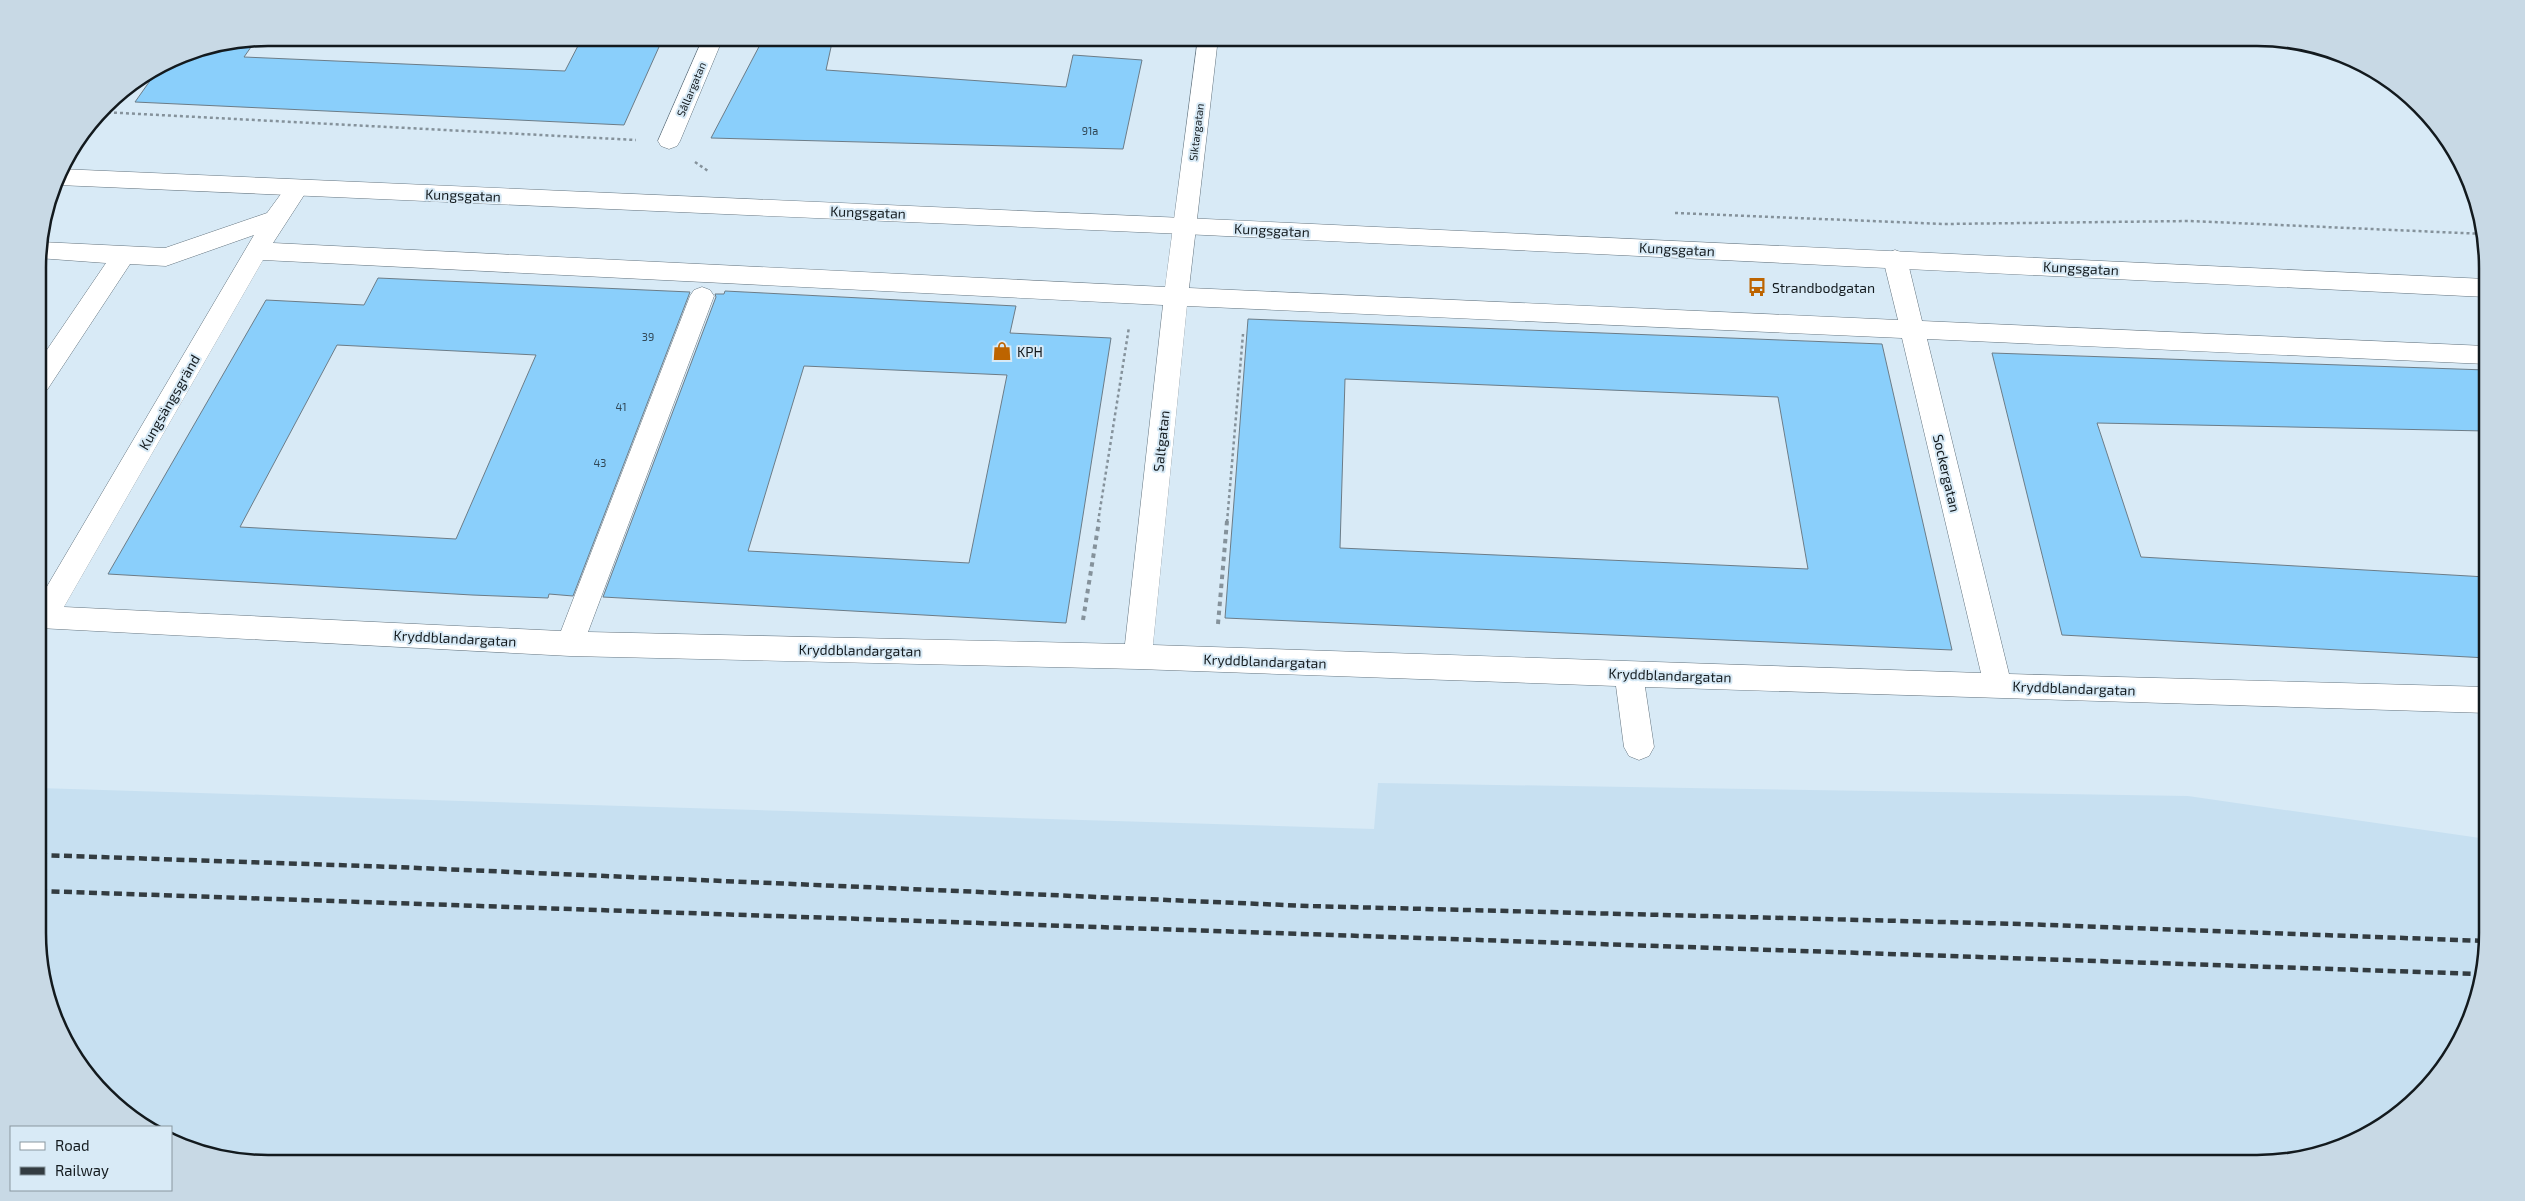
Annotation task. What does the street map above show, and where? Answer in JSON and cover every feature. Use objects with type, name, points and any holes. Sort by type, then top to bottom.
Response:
[{"type":"street","name":"Sållargatan","points":[[669,141],[710,46]]},
{"type":"street","name":"Siktargatan","points":[[1184,226],[1207,46]]},
{"type":"street","name":"Kungsgatan","points":[[66,177],[297,189],[1184,226],[2479,288]]},
{"type":"street","name":"Kungsängsgränd","points":[[46,613],[276,219],[297,189]]},
{"type":"street","points":[[47,250],[166,257],[276,219]]},
{"type":"street","name":"Saltgatan","points":[[1138,657],[1184,226]]},
{"type":"street","points":[[257,252],[1246,300],[2479,355]]},
{"type":"street","points":[[46,371],[124,255]]},
{"type":"street","name":"Sockergatan","points":[[1896,259],[1998,686]]},
{"type":"street","points":[[570,644],[702,296]]},
{"type":"street","name":"Kryddblandargatan","points":[[46,618],[570,644],[1215,659],[1998,686],[2479,700]]},
{"type":"street","points":[[1629,673],[1639,747]]},
{"type":"path","points":[[110,112],[669,141],[707,171],[716,172]]},
{"type":"path","points":[[1667,213],[1944,224],[2190,221],[2476,234]]},
{"type":"path","points":[[1077,655],[1134,294]]},
{"type":"path","points":[[1215,659],[1246,300]]},
{"type":"shaded area","points":[[1378,783],[2188,796],[2479,838],[2479,933],[2477,962],[2467,1004],[2456,1031],[2433,1068],[2414,1090],[2392,1109],[2355,1132],[2328,1143],[2286,1153],[2257,1155],[268,1155],[239,1153],[183,1138],[172,1133],[172,1126],[159,1126],[122,1100],[92,1068],[69,1031],[58,1004],[48,962],[46,933],[46,788],[1374,829]]},
{"type":"building","points":[[578,46],[659,46],[624,125],[135,102],[150,81],[170,69],[197,58],[239,48],[251,47],[244,57],[565,71]]},
{"type":"building","points":[[759,46],[831,46],[826,70],[1066,87],[1073,55],[1142,60],[1123,149],[711,138]]},
{"type":"building","points":[[378,278],[690,292],[573,596],[549,594],[548,598],[472,595],[108,574],[266,300],[364,305]],"holes":[[[337,345],[536,355],[456,539],[240,527]]]},
{"type":"building","points":[[725,291],[1016,306],[1010,333],[1111,338],[1066,623],[603,597],[716,297],[715,294],[724,294]],"holes":[[[804,366],[1007,375],[969,563],[748,551]]]},
{"type":"building","points":[[1248,319],[1882,344],[1952,650],[1225,618]],"holes":[[[1345,379],[1778,397],[1808,569],[1340,548]]]},
{"type":"building","points":[[1992,353],[2479,370],[2479,431],[2097,423],[2141,557],[2479,577],[2479,658],[2062,635]]},
{"type":"railway","points":[[46,855],[395,867],[1308,906],[2021,924],[2478,941]]},
{"type":"railway","points":[[46,891],[2474,974]]},
{"type":"place","name":"Strandbodgatan","points":[[1757,287]]},
{"type":"place","name":"KPH","points":[[1002,351]]}]
